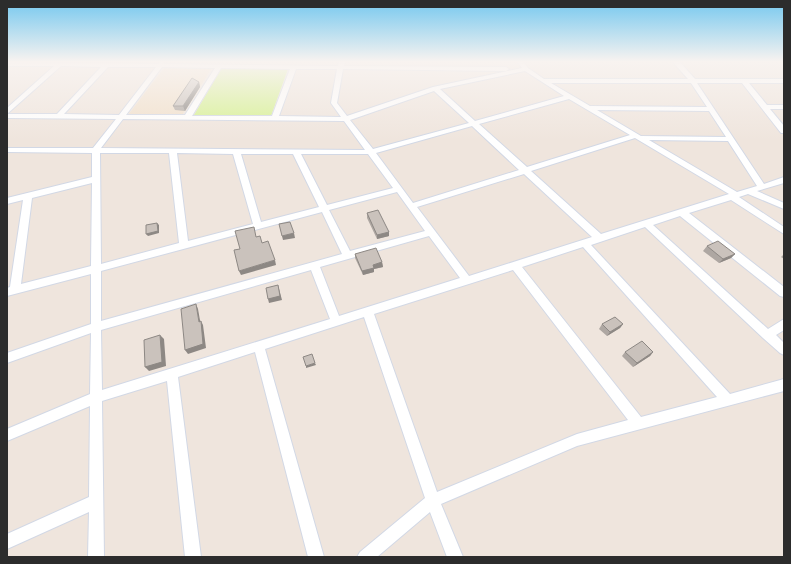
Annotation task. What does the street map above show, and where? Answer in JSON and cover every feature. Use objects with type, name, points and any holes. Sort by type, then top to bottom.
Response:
[{"type":"street","points":[[7,112],[34,87]]},
{"type":"street","points":[[58,117],[85,87]]},
{"type":"street","points":[[96,557],[96,150],[143,87]]},
{"type":"street","points":[[187,118],[206,87]]},
{"type":"street","points":[[275,118],[286,87]]},
{"type":"street","points":[[337,87],[334,103],[467,280]]},
{"type":"street","points":[[7,116],[346,118],[438,87]]},
{"type":"street","points":[[552,87],[734,195],[784,232]]},
{"type":"street","points":[[697,87],[762,187]]},
{"type":"street","points":[[749,87],[784,131]]},
{"type":"street","points":[[435,88],[599,238]]},
{"type":"street","points":[[7,150],[371,152],[568,97]]},
{"type":"street","points":[[765,107],[784,107]]},
{"type":"street","points":[[588,108],[711,108]]},
{"type":"street","points":[[412,206],[525,170],[637,137],[731,139]]},
{"type":"street","points":[[173,151],[184,246]]},
{"type":"street","points":[[236,152],[258,226]]},
{"type":"street","points":[[296,152],[347,256]]},
{"type":"street","points":[[7,201],[96,179]]},
{"type":"street","points":[[7,435],[95,398],[784,180]]},
{"type":"street","points":[[28,196],[11,291],[399,189]]},
{"type":"street","points":[[748,191],[784,206]]},
{"type":"street","points":[[681,212],[784,294]]},
{"type":"street","points":[[646,223],[784,350]]},
{"type":"street","points":[[7,358],[95,327],[431,232]]},
{"type":"street","points":[[584,243],[728,400]]},
{"type":"street","points":[[314,265],[336,322]]},
{"type":"street","points":[[515,265],[638,424]]},
{"type":"street","points":[[368,312],[433,501],[455,557]]},
{"type":"street","points":[[767,335],[784,324]]},
{"type":"street","points":[[259,346],[316,557]]},
{"type":"street","points":[[172,374],[193,557]]},
{"type":"street","points":[[365,557],[433,501],[576,440],[784,385]]},
{"type":"street","points":[[7,542],[96,501]]},
{"type":"shaded area","points":[[149,87],[199,87],[182,115],[129,114]]},
{"type":"green space","points":[[210,87],[281,87],[271,116],[194,115]]},
{"type":"building","points":[[186,87],[195,87],[183,106],[173,106]]},
{"type":"building","points":[[378,210],[389,232],[377,235],[367,213]]},
{"type":"building","points":[[290,222],[294,233],[282,236],[279,224]]},
{"type":"building","points":[[157,223],[158,231],[146,234],[146,225]]},
{"type":"building","points":[[254,227],[256,237],[260,236],[262,243],[268,241],[275,260],[239,271],[234,250],[240,249],[235,231]]},
{"type":"building","points":[[718,241],[735,254],[723,259],[707,246]]},
{"type":"building","points":[[376,248],[382,262],[373,265],[374,268],[362,271],[355,254]]},
{"type":"building","points":[[278,285],[280,296],[268,299],[266,288]]},
{"type":"building","points":[[196,304],[199,322],[201,321],[203,344],[185,350],[181,309]]},
{"type":"building","points":[[615,317],[623,324],[610,332],[602,324]]},
{"type":"building","points":[[160,335],[162,362],[145,367],[144,340]]},
{"type":"building","points":[[642,341],[653,352],[637,363],[625,352]]},
{"type":"building","points":[[312,354],[315,363],[306,366],[303,357]]}]
